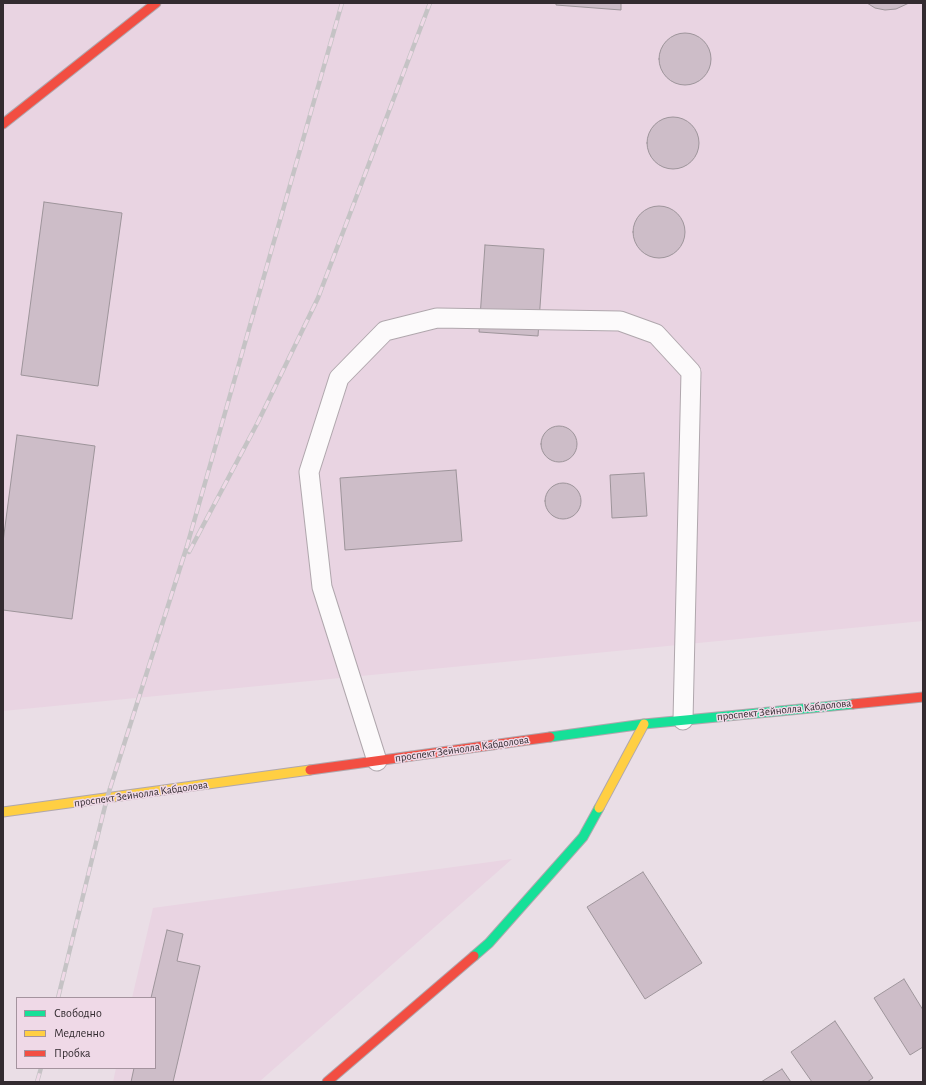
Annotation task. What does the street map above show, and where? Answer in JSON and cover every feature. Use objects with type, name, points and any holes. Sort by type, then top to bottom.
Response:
[{"type":"main road","points":[[3,124],[156,3]]},
{"type":"main road","name":"проспект Зейнолла Кабдолова","points":[[3,812],[644,724],[923,697]]},
{"type":"main road","points":[[327,1082],[488,943],[578,843],[583,837],[644,724]]},
{"type":"lane","points":[[377,761],[322,587],[309,472],[339,378],[384,331],[437,318],[620,321],[656,334],[691,372],[683,720]]},
{"type":"shaded area","points":[[3,3],[923,3],[923,621],[3,711]]},
{"type":"shaded area","points":[[512,859],[259,1082],[113,1082],[116,1069],[156,1069],[156,997],[132,997],[153,908]]},
{"type":"building","points":[[556,3],[621,3],[621,10],[556,5]]},
{"type":"building","points":[[867,3],[909,3],[896,9],[885,10],[875,8]]},
{"type":"building","points":[[680,33],[690,33],[704,40],[711,54],[711,64],[704,78],[690,85],[680,85],[670,81],[663,74],[659,64],[659,54],[663,44],[670,37]]},
{"type":"building","points":[[668,117],[678,117],[692,124],[699,138],[699,148],[692,162],[678,169],[668,169],[658,165],[651,158],[647,148],[647,138],[651,128],[658,121]]},
{"type":"building","points":[[44,202],[122,213],[98,386],[21,375]]},
{"type":"building","points":[[654,206],[664,206],[678,213],[685,227],[685,237],[678,251],[664,258],[654,258],[644,254],[637,247],[633,237],[633,227],[637,217],[644,210]]},
{"type":"building","points":[[485,245],[544,249],[538,336],[479,332]]},
{"type":"building","points":[[563,426],[572,431],[576,437],[576,451],[572,457],[563,462],[555,462],[546,457],[542,451],[541,440],[546,431],[552,427]]},
{"type":"building","points":[[17,435],[95,446],[72,619],[3,610],[3,542]]},
{"type":"building","points":[[456,470],[462,541],[345,550],[340,478]]},
{"type":"building","points":[[644,473],[647,516],[612,518],[610,475]]},
{"type":"building","points":[[567,483],[576,488],[580,494],[580,508],[576,514],[567,519],[559,519],[550,514],[546,508],[545,497],[550,488],[556,484]]},
{"type":"building","points":[[643,872],[702,963],[645,999],[587,907]]},
{"type":"building","points":[[167,930],[183,934],[177,961],[200,966],[173,1082],[131,1082],[134,1069],[156,1069],[156,997],[151,997]]},
{"type":"building","points":[[904,979],[923,1010],[923,1047],[910,1055],[874,998]]},
{"type":"building","points":[[835,1021],[873,1078],[867,1082],[812,1082],[791,1052]]},
{"type":"building","points":[[782,1069],[791,1082],[761,1082]]},
{"type":"railway","points":[[58,997],[107,798],[187,546],[342,3]]},
{"type":"railway","points":[[189,552],[258,422],[318,298],[430,3]]},
{"type":"railway","points":[[37,1082],[41,1069]]},
{"type":"traffic: fast","points":[[550,737],[644,724],[853,704]]},
{"type":"traffic: fast","points":[[474,956],[489,943],[583,837],[599,808]]},
{"type":"traffic: slow","points":[[599,808],[644,724]]},
{"type":"traffic: slow","points":[[3,812],[310,770]]},
{"type":"traffic: jam","points":[[3,124],[156,3]]},
{"type":"traffic: jam","points":[[853,704],[923,697]]},
{"type":"traffic: jam","points":[[310,770],[550,737]]},
{"type":"traffic: jam","points":[[327,1082],[474,956]]}]
